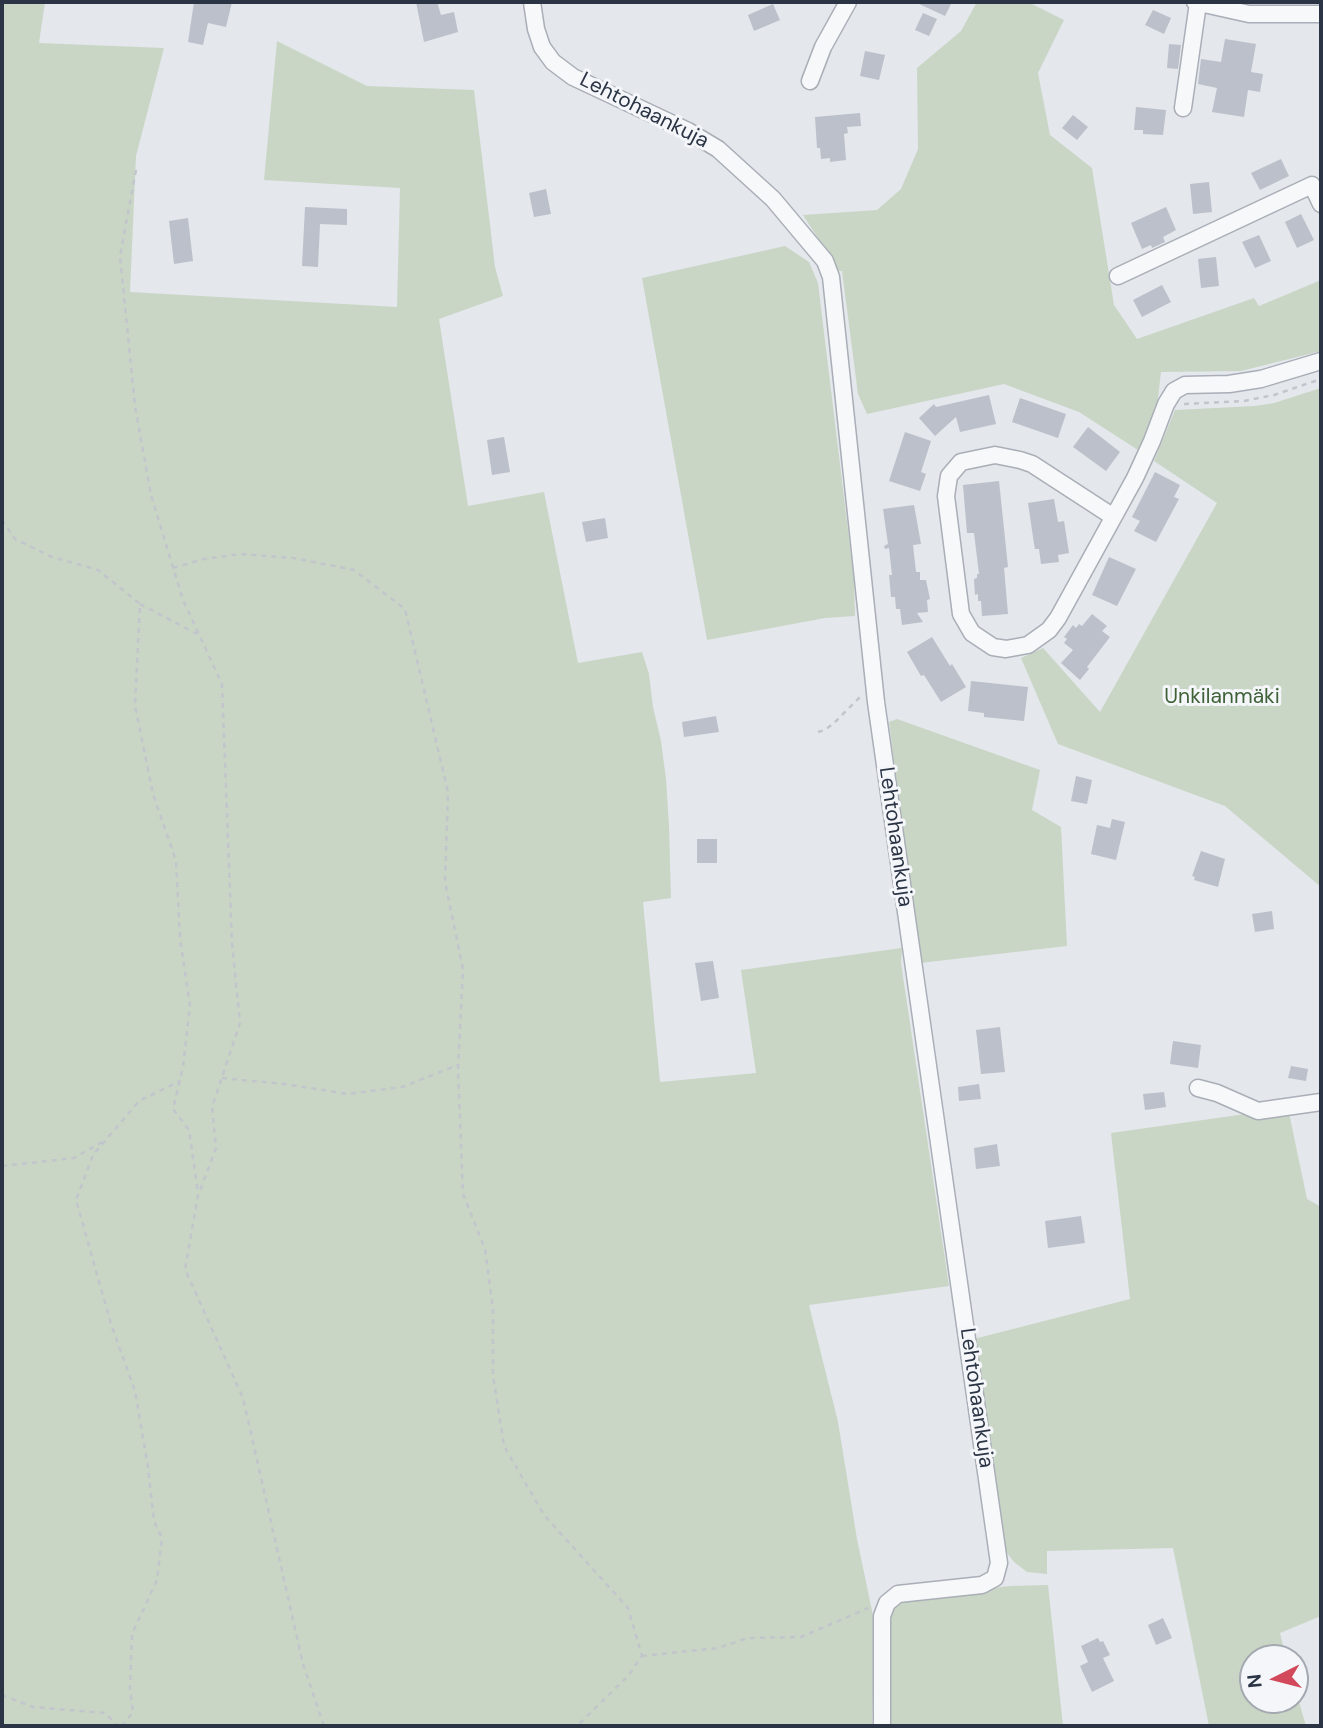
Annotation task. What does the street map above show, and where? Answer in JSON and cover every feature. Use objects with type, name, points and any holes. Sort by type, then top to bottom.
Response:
[{"type":"street","name":"Lehtohaankuja","points":[[532,2],[542,47],[553,62],[573,76],[688,131],[718,149],[773,200],[825,261],[831,277],[874,687],[999,1563],[995,1578],[982,1585],[898,1594],[887,1603]]},
{"type":"street","points":[[810,81],[819,54],[848,2]]},
{"type":"street","points":[[1183,108],[1197,2],[1249,14],[1321,14]]},
{"type":"street","points":[[1118,276],[1312,185],[1321,204]]},
{"type":"street","points":[[1112,516],[1032,464],[995,455],[961,462],[949,476],[946,495],[961,614],[972,633],[987,644],[1006,649],[1028,645],[1049,630],[1135,478],[1174,391],[1185,385],[1229,384],[1261,379],[1321,360]]},
{"type":"street","points":[[1198,1088],[1217,1093],[1258,1111],[1321,1102]]},
{"type":"street","points":[[882,1726],[882,1616],[887,1603]]},
{"type":"path","points":[[136,170],[120,256],[135,405],[151,495],[173,568],[183,600],[222,684],[232,944],[240,1023],[212,1107],[215,1148],[198,1196],[186,1269],[243,1398],[303,1664],[324,1726]]},
{"type":"path","points":[[2,520],[15,539],[52,556],[98,570],[140,604],[199,635]]},
{"type":"path","points":[[173,568],[204,559],[241,554],[293,558],[354,570],[405,609],[449,792],[445,882],[463,969],[458,1065],[464,1194],[485,1249],[493,1308],[493,1375],[504,1446],[544,1515],[628,1608],[642,1656]]},
{"type":"path","points":[[140,604],[135,706],[153,794],[176,861],[180,938],[190,1006],[180,1081],[173,1109],[189,1130],[198,1196]]},
{"type":"path","points":[[818,732],[834,723],[867,690],[874,687]]},
{"type":"path","points":[[222,1078],[348,1094],[402,1087],[458,1065]]},
{"type":"path","points":[[2,1695],[33,1707],[105,1713],[120,1726],[133,1712],[130,1689],[132,1634],[157,1580],[162,1538],[154,1521],[135,1391],[111,1324],[76,1200],[93,1155],[139,1101],[180,1081]]},
{"type":"path","points":[[2,1166],[74,1158],[107,1139]]},
{"type":"path","points":[[577,1726],[628,1676],[642,1656],[718,1648],[748,1638],[801,1637],[859,1611],[887,1603]]},
{"type":"green space","points":[[2,2],[45,2],[39,43],[164,48],[136,156],[130,292],[397,307],[400,188],[264,180],[277,41],[367,86],[474,90],[495,267],[503,296],[439,319],[468,506],[544,492],[578,663],[642,652],[649,674],[661,741],[669,826],[671,898],[643,902],[660,1082],[756,1073],[741,970],[902,948],[901,963],[949,1286],[809,1305],[838,1422],[857,1539],[875,1625],[872,1726],[2,1726]]},
{"type":"green space","points":[[977,2],[1028,2],[1064,20],[1038,73],[1050,135],[1092,168],[1114,305],[1137,339],[1254,298],[1259,306],[1321,280],[1321,351],[1241,371],[1161,372],[1157,407],[1138,450],[1079,412],[1004,384],[867,414],[858,394],[842,271],[836,271],[803,215],[877,210],[901,189],[918,149],[917,68],[961,31]]},
{"type":"green space","points":[[785,246],[809,262],[818,283],[854,580],[855,616],[825,618],[707,640],[642,278]]},
{"type":"green space","name":"Unkilanmäki","points":[[1321,388],[1321,887],[1225,806],[1058,744],[1021,658],[1043,648],[1100,712],[1217,503],[1154,461],[1175,410],[1255,406],[1274,403]]},
{"type":"green space","points":[[897,719],[1040,770],[1032,810],[1061,827],[1067,946],[920,963],[889,722]]},
{"type":"green space","points":[[1288,1108],[1307,1199],[1321,1207],[1321,1616],[1280,1633],[1283,1644],[1239,1644],[1239,1714],[1303,1714],[1306,1726],[1209,1726],[1173,1548],[1047,1551],[1047,1574],[1027,1572],[1014,1562],[1005,1550],[974,1339],[1130,1299],[1111,1133]]},
{"type":"green space","points":[[1048,1585],[1063,1726],[888,1726],[891,1623],[892,1612],[897,1605],[906,1599],[1010,1586]]},
{"type":"building","points":[[194,2],[232,2],[226,27],[208,23],[203,45],[188,42]]},
{"type":"building","points":[[416,2],[437,2],[441,15],[454,12],[458,32],[424,42]]},
{"type":"building","points":[[915,2],[952,2],[945,16]]},
{"type":"building","points":[[773,4],[780,20],[754,31],[748,15]]},
{"type":"building","points":[[1153,10],[1171,18],[1164,34],[1145,25]]},
{"type":"building","points":[[923,13],[937,19],[929,36],[915,30]]},
{"type":"building","points":[[1225,39],[1256,44],[1251,72],[1263,74],[1260,92],[1248,90],[1244,117],[1212,112],[1217,88],[1198,84],[1201,59],[1221,62]]},
{"type":"building","points":[[1169,44],[1181,45],[1178,69],[1167,68]]},
{"type":"building","points":[[865,51],[885,55],[879,80],[860,76]]},
{"type":"building","points":[[1136,107],[1166,110],[1163,135],[1143,134],[1143,130],[1134,130]]},
{"type":"building","points":[[860,113],[861,126],[847,127],[848,133],[844,134],[846,160],[830,162],[830,158],[821,159],[820,148],[817,148],[815,117]]},
{"type":"building","points":[[1073,115],[1088,127],[1077,140],[1062,128]]},
{"type":"building","points":[[1281,159],[1289,176],[1260,190],[1251,173]]},
{"type":"building","points":[[1209,182],[1212,212],[1193,214],[1190,184]]},
{"type":"building","points":[[546,189],[551,214],[534,217],[529,193]]},
{"type":"building","points":[[305,207],[347,209],[347,225],[320,224],[318,267],[302,266]]},
{"type":"building","points":[[1166,207],[1176,230],[1163,237],[1165,242],[1142,249],[1131,223]]},
{"type":"building","points":[[1301,214],[1314,240],[1297,248],[1285,222]]},
{"type":"building","points":[[188,218],[193,261],[174,264],[169,221]]},
{"type":"building","points":[[1259,235],[1271,261],[1255,268],[1242,242]]},
{"type":"building","points":[[1216,257],[1219,286],[1201,288],[1198,259]]},
{"type":"building","points":[[1162,285],[1171,302],[1142,317],[1133,300]]},
{"type":"building","points":[[989,395],[996,424],[960,432],[956,417],[935,436],[919,418],[934,404],[936,407]]},
{"type":"building","points":[[1020,398],[1066,414],[1058,438],[1012,422]]},
{"type":"building","points":[[1088,427],[1120,452],[1106,471],[1073,447]]},
{"type":"building","points":[[905,432],[931,441],[921,472],[926,474],[920,491],[889,481]]},
{"type":"building","points":[[504,437],[510,472],[492,475],[487,440]]},
{"type":"building","points":[[1155,472],[1180,485],[1174,497],[1179,499],[1156,542],[1134,531],[1140,521],[1132,517]]},
{"type":"building","points":[[999,481],[1008,567],[1004,568],[1008,614],[982,616],[981,601],[978,601],[978,594],[975,595],[974,579],[979,574],[974,533],[967,533],[963,485]]},
{"type":"building","points":[[1054,499],[1058,522],[1064,521],[1069,553],[1058,555],[1059,562],[1041,564],[1039,549],[1035,549],[1028,503]]},
{"type":"building","points":[[914,505],[921,544],[913,545],[916,572],[920,572],[920,580],[926,580],[930,599],[927,600],[928,612],[917,613],[923,622],[902,625],[900,609],[896,609],[895,597],[891,597],[889,575],[892,575],[889,548],[885,549],[884,546],[888,544],[883,509]]},
{"type":"building","points":[[605,518],[608,538],[586,542],[582,522]]},
{"type":"building","points":[[1109,557],[1136,569],[1117,606],[1092,595]]},
{"type":"building","points":[[1092,614],[1107,626],[1102,631],[1110,637],[1080,680],[1061,663],[1073,650],[1064,643],[1067,639],[1064,637],[1073,625],[1076,628],[1079,624],[1082,626]]},
{"type":"building","points":[[932,637],[966,687],[941,702],[907,652]]},
{"type":"building","points":[[971,681],[1028,687],[1024,721],[984,717],[984,713],[968,711]]},
{"type":"building","points":[[716,716],[719,732],[684,737],[682,722]]},
{"type":"building","points":[[1076,776],[1092,780],[1087,804],[1071,801]]},
{"type":"building","points":[[1112,819],[1125,822],[1116,860],[1091,854],[1097,825],[1110,828]]},
{"type":"building","points":[[697,839],[717,839],[717,863],[697,863]]},
{"type":"building","points":[[1201,851],[1225,859],[1218,887],[1194,880],[1195,877],[1192,876]]},
{"type":"building","points":[[1272,911],[1274,929],[1255,932],[1252,914]]},
{"type":"building","points":[[713,961],[719,998],[701,1001],[695,963]]},
{"type":"building","points":[[1000,1027],[1005,1072],[981,1074],[976,1030]]},
{"type":"building","points":[[1173,1041],[1201,1045],[1198,1068],[1170,1064]]},
{"type":"building","points":[[1291,1066],[1308,1069],[1306,1081],[1288,1078]]},
{"type":"building","points":[[979,1084],[981,1099],[959,1101],[958,1087]]},
{"type":"building","points":[[1164,1092],[1166,1107],[1145,1110],[1143,1094]]},
{"type":"building","points":[[997,1144],[1000,1166],[976,1169],[974,1148]]},
{"type":"building","points":[[1081,1216],[1085,1243],[1048,1248],[1045,1221]]},
{"type":"building","points":[[1163,1618],[1172,1638],[1156,1645],[1148,1625]]},
{"type":"building","points":[[1098,1638],[1100,1642],[1103,1641],[1110,1655],[1103,1658],[1114,1681],[1092,1692],[1080,1666],[1088,1662],[1081,1646]]}]
